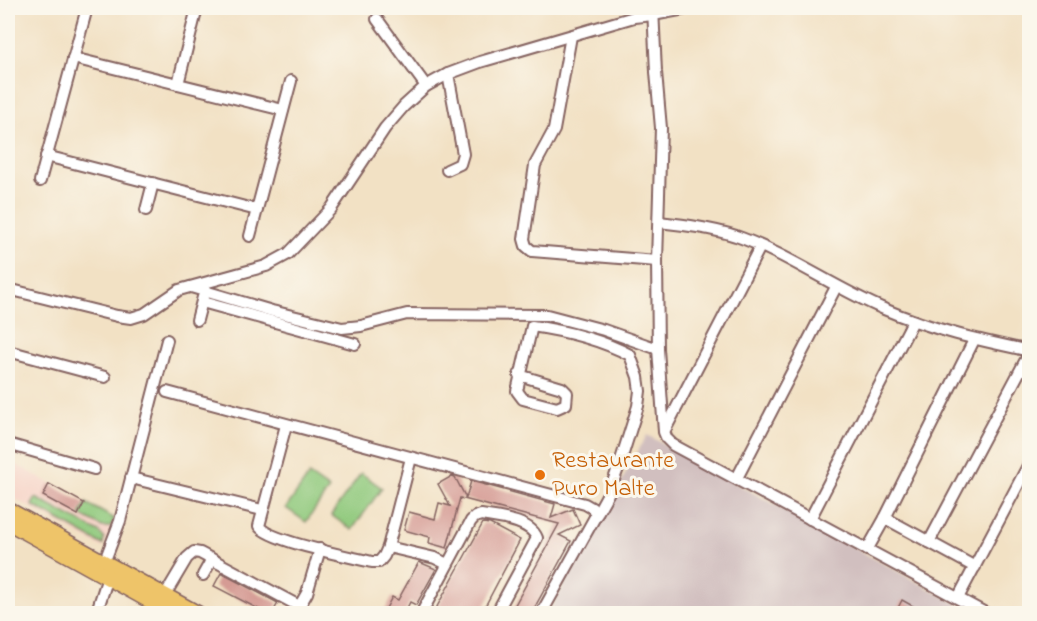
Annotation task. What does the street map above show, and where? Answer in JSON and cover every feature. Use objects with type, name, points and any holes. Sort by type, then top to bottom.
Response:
[{"type":"highway","points":[[8,510],[174,614]]},
{"type":"highway","points":[[8,522],[106,570],[165,595],[198,614]]},
{"type":"street","points":[[40,181],[87,8]]},
{"type":"street","points":[[178,84],[197,8]]},
{"type":"street","points":[[8,289],[131,318],[144,314],[179,290],[189,286],[266,266],[288,255],[331,209],[386,128],[404,106],[426,86],[448,74],[480,62],[653,11],[690,8]]},
{"type":"street","points":[[653,11],[662,128],[657,261],[658,349],[666,439],[673,445],[987,614]]},
{"type":"street","points":[[377,19],[426,86]]},
{"type":"street","points":[[571,36],[554,130],[535,165],[524,239],[526,246],[532,251],[657,261]]},
{"type":"street","points":[[73,58],[283,110]]},
{"type":"street","points":[[447,170],[460,164],[463,154],[448,74]]},
{"type":"street","points":[[250,236],[291,81]]},
{"type":"street","points":[[46,156],[257,210]]},
{"type":"street","points":[[146,210],[153,183]]},
{"type":"street","points":[[659,222],[736,236],[760,246],[836,287],[914,321],[974,340],[1029,351],[929,542]]},
{"type":"street","points":[[664,432],[760,246]]},
{"type":"street","points":[[189,286],[203,297],[355,344]]},
{"type":"street","points":[[737,478],[836,287]]},
{"type":"street","points":[[203,297],[342,328],[362,326],[408,314],[547,315],[604,330],[658,349]]},
{"type":"street","points":[[197,320],[203,297]]},
{"type":"street","points":[[810,519],[914,321]]},
{"type":"street","points":[[519,375],[562,388],[567,393],[566,404],[557,408],[523,399],[517,391],[519,375],[532,326],[563,331],[630,355],[638,377],[640,391],[638,406],[610,490],[541,614]]},
{"type":"street","points":[[96,614],[167,340]]},
{"type":"street","points":[[867,550],[974,340]]},
{"type":"street","points":[[8,351],[105,377]]},
{"type":"street","points":[[167,392],[585,504],[597,514]]},
{"type":"street","points":[[661,394],[679,400]]},
{"type":"street","points":[[286,425],[259,526],[262,532],[320,549],[372,562],[378,562],[384,556],[411,458]]},
{"type":"street","points":[[8,444],[94,469]]},
{"type":"street","points":[[958,598],[1029,462]]},
{"type":"street","points":[[131,478],[262,510]]},
{"type":"street","points":[[421,614],[475,517],[488,516],[526,526],[534,531],[537,538],[496,614]]},
{"type":"street","points":[[885,518],[975,567]]},
{"type":"street","points":[[387,547],[435,558],[447,564]]},
{"type":"street","points":[[165,595],[189,555],[194,552],[212,559],[297,610],[308,593],[320,549]]},
{"type":"street","points":[[203,574],[212,559]]},
{"type":"shaded area","points":[[647,435],[974,613],[548,614]]},
{"type":"shaded area","points":[[8,460],[115,519],[103,548],[8,495]]},
{"type":"green space","points":[[361,473],[382,488],[352,530],[331,515]]},
{"type":"green space","points":[[309,475],[329,489],[306,522],[286,508]]},
{"type":"green space","points":[[36,498],[99,532],[104,538],[103,545],[32,505]]},
{"type":"green space","points":[[86,503],[115,519],[110,527],[102,527],[80,515]]},
{"type":"building","points":[[452,476],[455,477],[466,498],[471,481],[555,504],[551,518],[573,509],[580,525],[559,535],[571,541],[531,614],[510,614],[559,524],[460,498],[447,548],[429,543],[430,537],[404,530],[409,512],[435,519],[439,503],[450,506],[438,484]]},
{"type":"building","points":[[49,484],[84,503],[78,515],[43,496]]},
{"type":"building","points":[[483,523],[490,524],[520,540],[481,614],[433,614]]},
{"type":"building","points":[[419,562],[436,569],[416,605],[410,602],[404,614],[383,614],[392,597],[398,600]]},
{"type":"building","points":[[221,573],[278,603],[272,614],[214,586]]},
{"type":"building","points":[[902,600],[927,614],[895,614]]},
{"type":"place","name":"Restaurante Puro Malte","points":[[540,475]]}]
